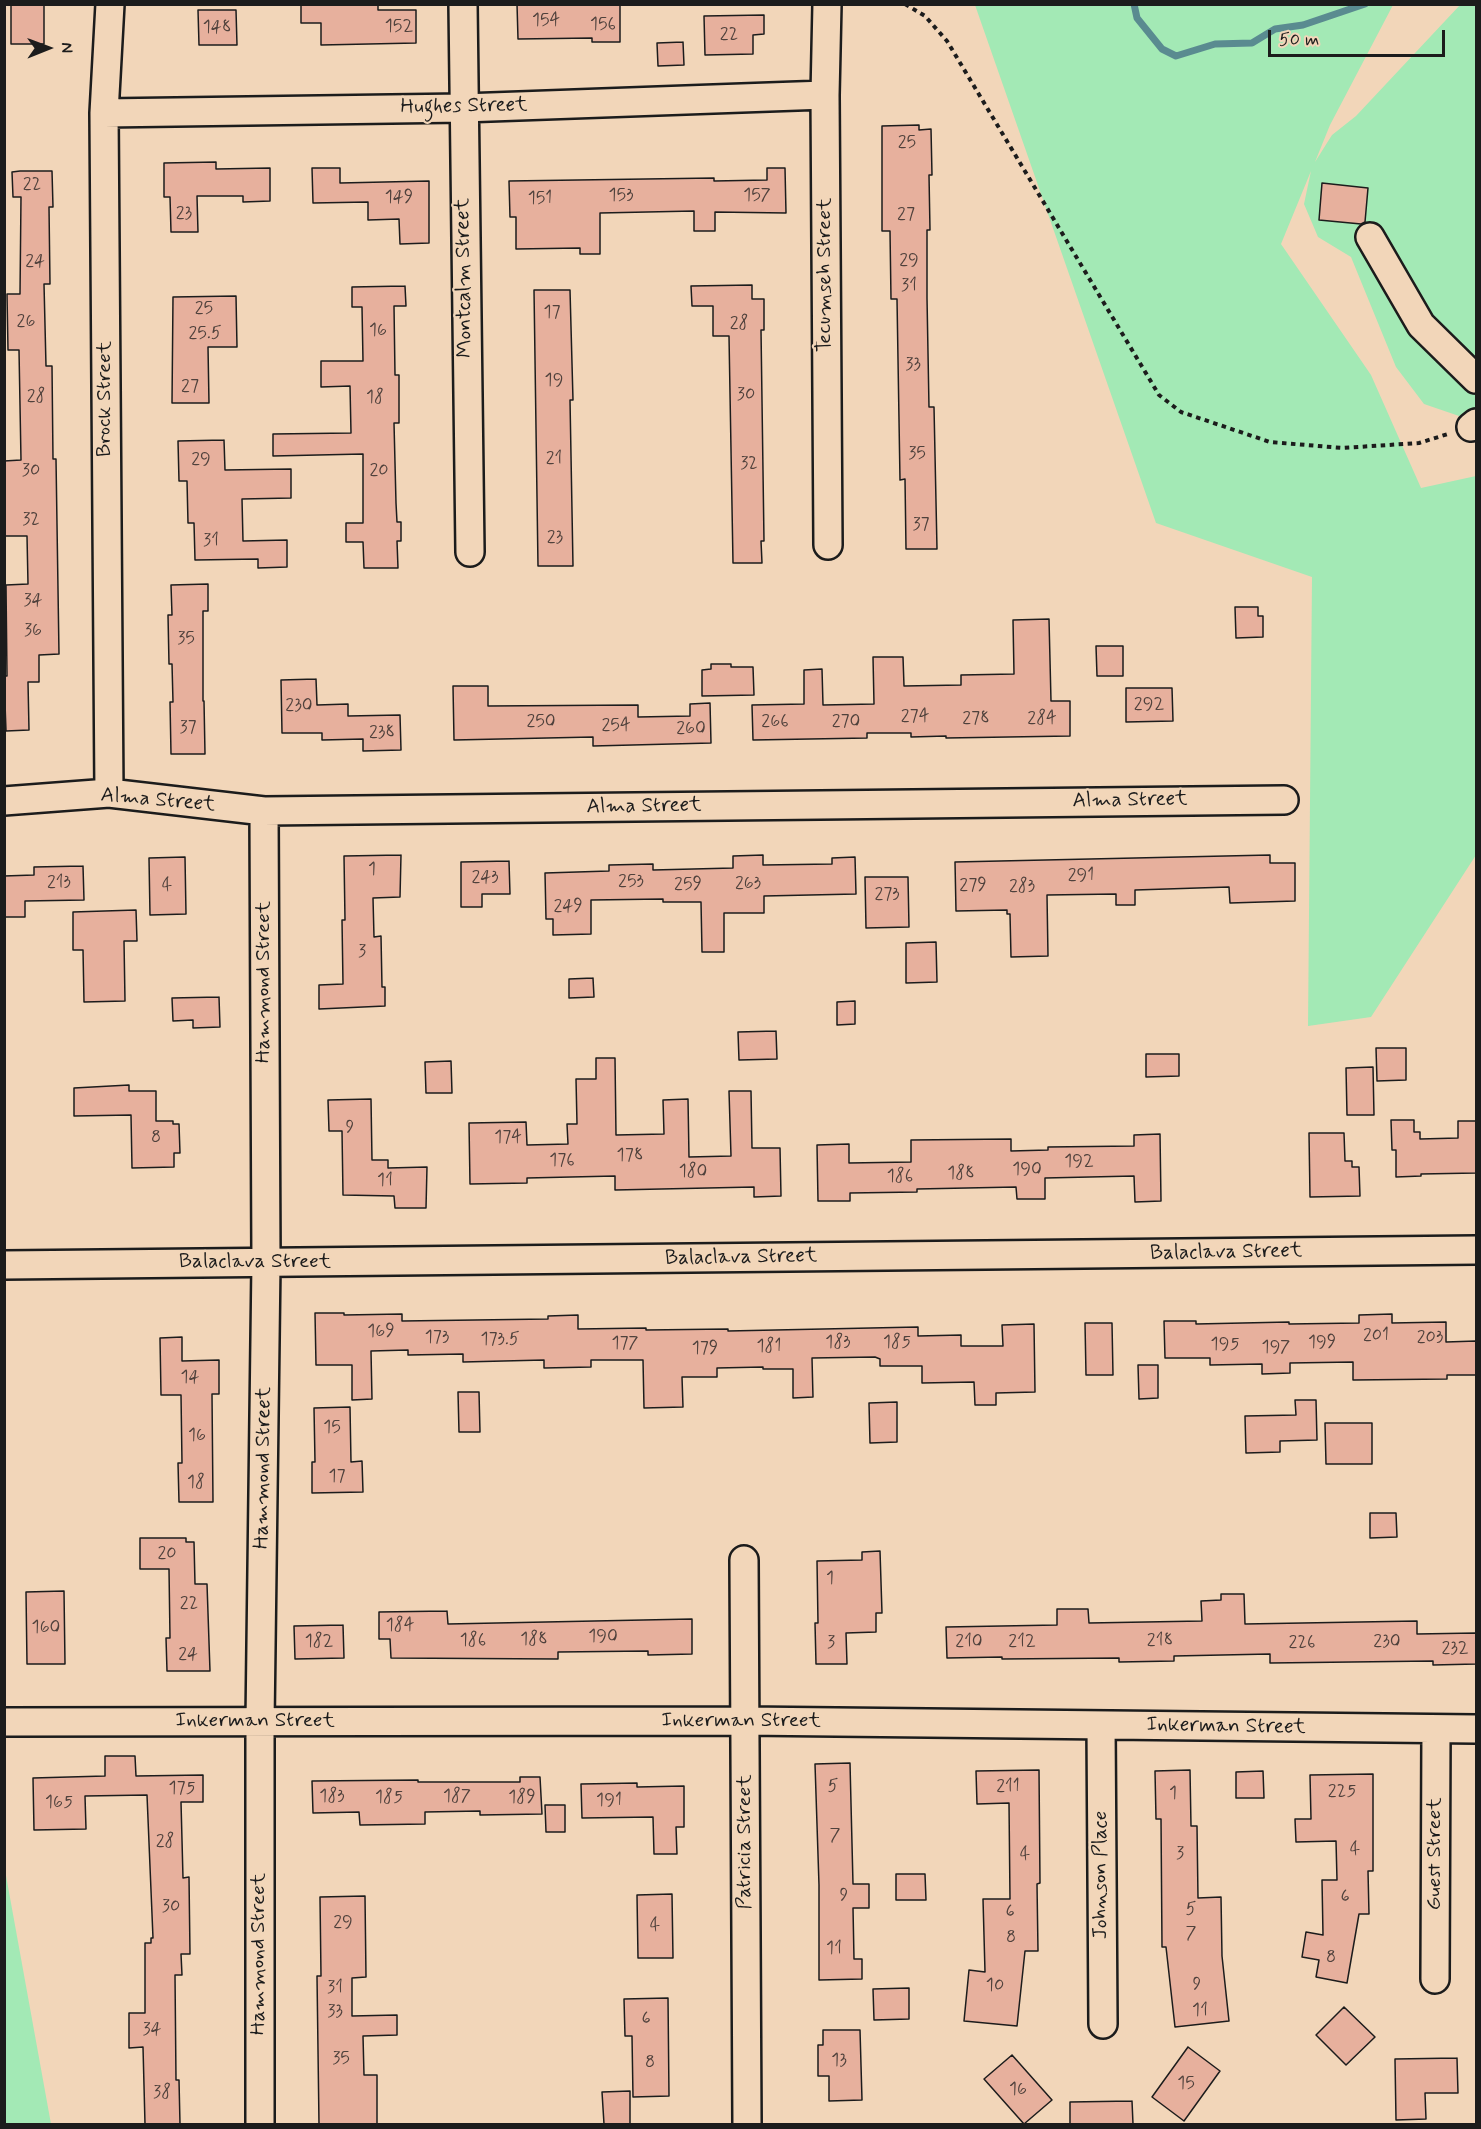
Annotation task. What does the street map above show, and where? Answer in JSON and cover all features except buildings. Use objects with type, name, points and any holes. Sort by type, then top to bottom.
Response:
[{"type":"street","name":"Brock Street","points":[[109,793],[104,113],[110,4]]},
{"type":"street","name":"Montcalm Street","points":[[463,4],[470,552]]},
{"type":"street","name":"Tecumseh Street","points":[[827,4],[825,95],[828,545]]},
{"type":"street","name":"Hughes Street","points":[[104,113],[463,108],[825,95]]},
{"type":"street","points":[[1370,237],[1420,324],[1476,379]]},
{"type":"street","name":"Alma Street","points":[[4,801],[109,793],[264,811],[1284,800]]},
{"type":"street","name":"Hammond Street","points":[[260,2124],[260,1722],[266,1263],[264,811]]},
{"type":"street","name":"Balaclava Street","points":[[4,1265],[1476,1250]]},
{"type":"street","name":"Patricia Street","points":[[744,1560],[747,2124]]},
{"type":"street","name":"Inkerman Street","points":[[4,1722],[745,1721],[1476,1729]]},
{"type":"street","name":"Johnson Place","points":[[1101,1725],[1103,2024]]},
{"type":"street","name":"Guest Street","points":[[1435,1979],[1436,1729]]},
{"type":"path","points":[[905,4],[925,16],[947,41],[1159,395],[1181,412],[1270,442],[1341,448],[1419,443],[1474,425]]},
{"type":"green space","points":[[975,5],[1393,5],[1330,125],[1315,162],[1332,135],[1356,116],[1460,5],[1476,5],[1476,415],[1462,417],[1424,404],[1396,367],[1351,257],[1318,237],[1304,204],[1311,171],[1281,244],[1371,375],[1421,488],[1476,476],[1476,855],[1371,1017],[1308,1026],[1312,577],[1156,523]]},
{"type":"green space","points":[[5,1870],[51,2124],[5,2124]]},
{"type":"waterway","points":[[1134,4],[1137,18],[1162,49],[1176,56],[1215,44],[1252,43],[1275,29],[1303,25],[1365,4]]}]
